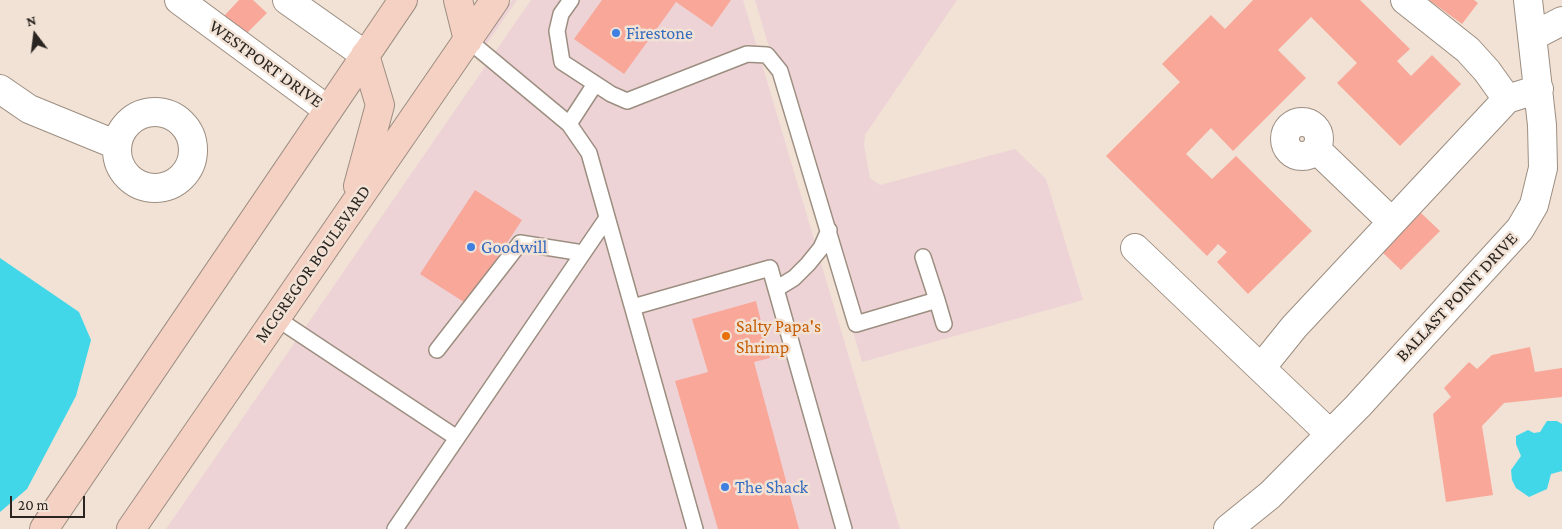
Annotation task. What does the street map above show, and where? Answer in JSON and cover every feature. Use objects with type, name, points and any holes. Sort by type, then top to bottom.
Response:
[{"type":"main road","points":[[44,529],[403,0]]},
{"type":"main road","points":[[458,0],[468,40]]},
{"type":"main road","name":"MCGREGOR BOULEVARD","points":[[131,529],[495,0]]},
{"type":"main road","points":[[352,207],[380,105],[365,55]]},
{"type":"street","name":"WESTPORT DRIVE","points":[[179,0],[328,110]]},
{"type":"street","points":[[287,0],[365,55]]},
{"type":"street","points":[[1405,0],[1468,50],[1487,71],[1507,99]]},
{"type":"street","name":"BALLAST POINT DRIVE","points":[[1233,527],[1270,495],[1330,434],[1520,229],[1534,205],[1543,168],[1542,125],[1528,0]]},
{"type":"street","points":[[1533,36],[1562,21]]},
{"type":"street","points":[[0,89],[29,109],[117,145]]},
{"type":"street","points":[[1261,368],[1294,327],[1507,99],[1539,89]]},
{"type":"street","points":[[1316,149],[1392,222]]},
{"type":"street","points":[[1136,248],[1330,434]]},
{"type":"lane","points":[[571,0],[561,14],[557,32],[562,62],[611,94],[627,101],[747,54],[767,55],[780,71],[856,324],[937,300]]},
{"type":"lane","points":[[468,40],[569,124],[589,153],[695,529]]},
{"type":"lane","points":[[569,124],[595,84]]},
{"type":"lane","points":[[395,529],[607,218]]},
{"type":"lane","points":[[776,289],[794,278],[808,264],[821,248],[829,230]]},
{"type":"lane","points":[[437,350],[520,244],[583,253]]},
{"type":"lane","points":[[923,257],[944,324]]},
{"type":"lane","points":[[633,307],[770,268],[844,529]]},
{"type":"lane","points":[[276,318],[457,438]]},
{"type":"shaded area","points":[[512,0],[517,0],[483,49],[482,44]]},
{"type":"shaded area","points":[[531,0],[743,0],[900,529],[166,529]]},
{"type":"shaded area","points":[[755,0],[957,0],[865,135],[864,145],[870,178],[880,185],[1015,149],[1046,179],[1083,300],[862,362]]},
{"type":"water","points":[[0,258],[79,312],[91,340],[76,396],[27,489],[0,512]]},
{"type":"water","points":[[1547,421],[1557,421],[1562,424],[1562,471],[1551,474],[1547,489],[1529,497],[1516,488],[1512,480],[1511,470],[1521,456],[1516,444],[1516,436],[1528,430],[1534,433],[1540,432]]},
{"type":"building","points":[[239,0],[253,0],[267,13],[244,36],[224,16]]},
{"type":"building","name":"Firestone","points":[[602,0],[731,0],[712,27],[676,2],[624,74],[574,39]]},
{"type":"building","points":[[1253,0],[1360,0],[1410,49],[1397,61],[1411,76],[1432,55],[1461,84],[1400,146],[1337,83],[1357,63],[1311,17],[1278,50],[1306,78],[1233,151],[1211,128],[1186,154],[1212,179],[1236,156],[1312,231],[1248,294],[1217,262],[1227,252],[1218,244],[1207,256],[1106,156],[1180,82],[1162,64],[1211,15],[1225,29]]},
{"type":"building","points":[[1429,0],[1474,0],[1478,3],[1462,24]]},
{"type":"building","name":"Goodwill","points":[[475,190],[522,220],[467,304],[420,274]]},
{"type":"building","points":[[1421,213],[1440,231],[1401,270],[1382,252]]},
{"type":"building","points":[[756,301],[770,358],[754,362],[799,529],[718,529],[675,381],[708,372],[692,319]]},
{"type":"building","points":[[1530,347],[1535,372],[1562,368],[1562,397],[1504,403],[1482,426],[1493,495],[1446,502],[1433,414],[1451,397],[1444,388],[1469,362],[1477,369],[1492,355]]},
{"type":"place","name":"Firestone","points":[[616,33]]},
{"type":"place","name":"Goodwill","points":[[471,247]]},
{"type":"place","name":"Salty Papa's Shrimp","points":[[726,336]]},
{"type":"place","name":"The Shack","points":[[725,487]]}]
